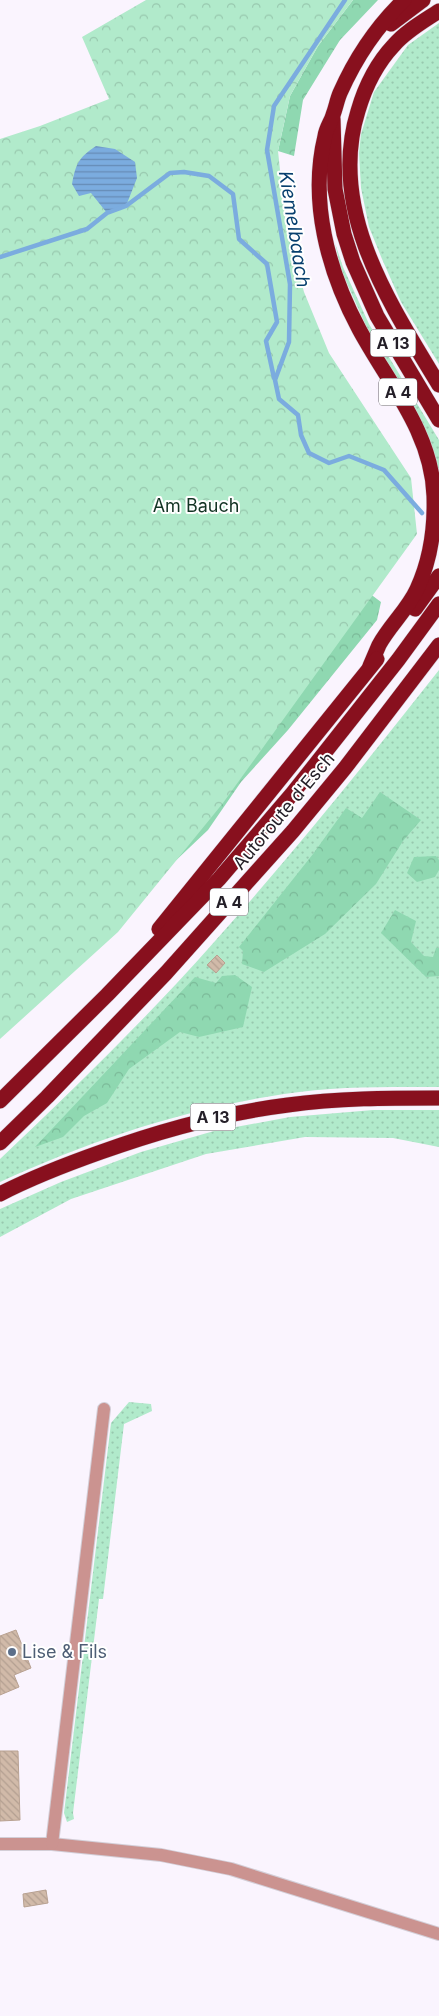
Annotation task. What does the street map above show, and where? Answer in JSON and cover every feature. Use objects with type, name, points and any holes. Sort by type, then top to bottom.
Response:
[{"type":"highway","name":"A 4","points":[[370,666],[380,644],[417,590],[428,558],[433,530],[434,496],[430,466],[418,431],[396,389],[359,329],[335,276],[328,252],[319,199],[320,169],[325,135],[339,94],[358,57],[404,0]]},
{"type":"highway","points":[[372,38],[423,0]]},
{"type":"highway","name":"A 4","points":[[439,11],[394,45],[369,80],[352,131],[350,160],[359,228],[371,262],[392,307],[439,385]]},
{"type":"highway","name":"A 13","points":[[333,115],[335,134],[334,189],[344,234],[364,290],[377,316],[439,420]]},
{"type":"highway","name":"A 4","points":[[107,995],[202,874],[370,666],[388,647],[439,576]]},
{"type":"highway","name":"Autoroute d'Esch","points":[[0,1101],[107,995],[219,879],[292,794],[398,660],[439,604]]},
{"type":"highway","name":"Autoroute d'Esch","points":[[0,1142],[113,1030],[287,838],[345,768],[439,644]]},
{"type":"highway","name":"A 13","points":[[0,1194],[64,1165],[138,1139],[213,1117],[288,1104],[375,1098],[439,1098]]},
{"type":"street","points":[[52,1844],[104,1409]]},
{"type":"street","points":[[0,1844],[52,1844],[161,1855],[231,1869],[439,1934]]},
{"type":"green space","name":"Am Bauch","points":[[146,0],[353,0],[318,46],[290,96],[278,151],[286,227],[304,292],[329,353],[411,478],[417,534],[223,803],[118,932],[0,1039],[0,139],[40,126],[109,99],[82,37]]},
{"type":"green space","points":[[353,0],[378,0],[340,40],[303,100],[294,156],[278,151],[290,96],[318,46]]},
{"type":"green space","points":[[439,23],[439,364],[401,302],[369,227],[361,188],[359,153],[361,134],[374,92],[408,45]]},
{"type":"green space","points":[[335,243],[343,267],[369,324],[439,440],[439,489],[341,270]]},
{"type":"green space","points":[[369,593],[381,602],[377,620],[288,730],[241,782],[208,830],[151,884]]},
{"type":"green space","points":[[439,670],[439,1087],[361,1087],[284,1094],[247,1100],[175,1117],[139,1128],[69,1153],[0,1182],[0,1159],[112,1050],[177,983],[311,829]]},
{"type":"green space","points":[[380,792],[421,820],[403,841],[376,884],[325,934],[264,972],[242,964],[243,951],[239,947],[313,854],[346,808],[362,818]]},
{"type":"green space","points":[[436,856],[439,860],[439,870],[435,877],[417,882],[407,873],[414,857]]},
{"type":"green space","points":[[395,910],[416,921],[411,942],[424,956],[433,957],[436,948],[439,948],[439,976],[426,977],[381,933]]},
{"type":"green space","points":[[235,975],[252,987],[243,1027],[199,1037],[180,1032],[129,1069],[107,1103],[84,1116],[63,1137],[35,1147],[195,977],[216,983],[222,976]]},
{"type":"green space","points":[[373,1110],[439,1110],[439,1147],[393,1138],[305,1137],[206,1154],[71,1199],[0,1237],[0,1209],[61,1182],[141,1152],[214,1131],[290,1117]]},
{"type":"green space","points":[[129,1402],[151,1404],[152,1411],[124,1424],[103,1599],[99,1599],[73,1813],[74,1819],[67,1822],[64,1813],[111,1423]]},
{"type":"water","points":[[96,146],[115,149],[135,162],[137,178],[126,206],[107,213],[91,193],[79,196],[72,184],[79,162],[85,154]]},
{"type":"building","points":[[217,955],[225,963],[216,973],[207,965]]},
{"type":"building","name":"Lise & Fils","points":[[16,1630],[31,1668],[14,1675],[19,1687],[0,1695],[0,1636]]},
{"type":"building","points":[[0,1751],[18,1751],[20,1820],[0,1821]]},
{"type":"building","points":[[46,1890],[48,1903],[24,1907],[23,1894]]},
{"type":"waterway","name":"Kiemelbaach","points":[[345,0],[274,106],[267,150],[290,284],[289,342],[275,380],[279,399],[298,415],[301,435],[309,453],[329,463],[349,456],[384,470],[422,513]]},
{"type":"waterway","points":[[0,257],[87,229],[107,213],[126,206],[170,173],[184,172],[209,176],[233,194],[239,239],[267,264],[277,322],[266,341],[274,378]]},
{"type":"place","name":"Lise & Fils","points":[[12,1652]]}]
